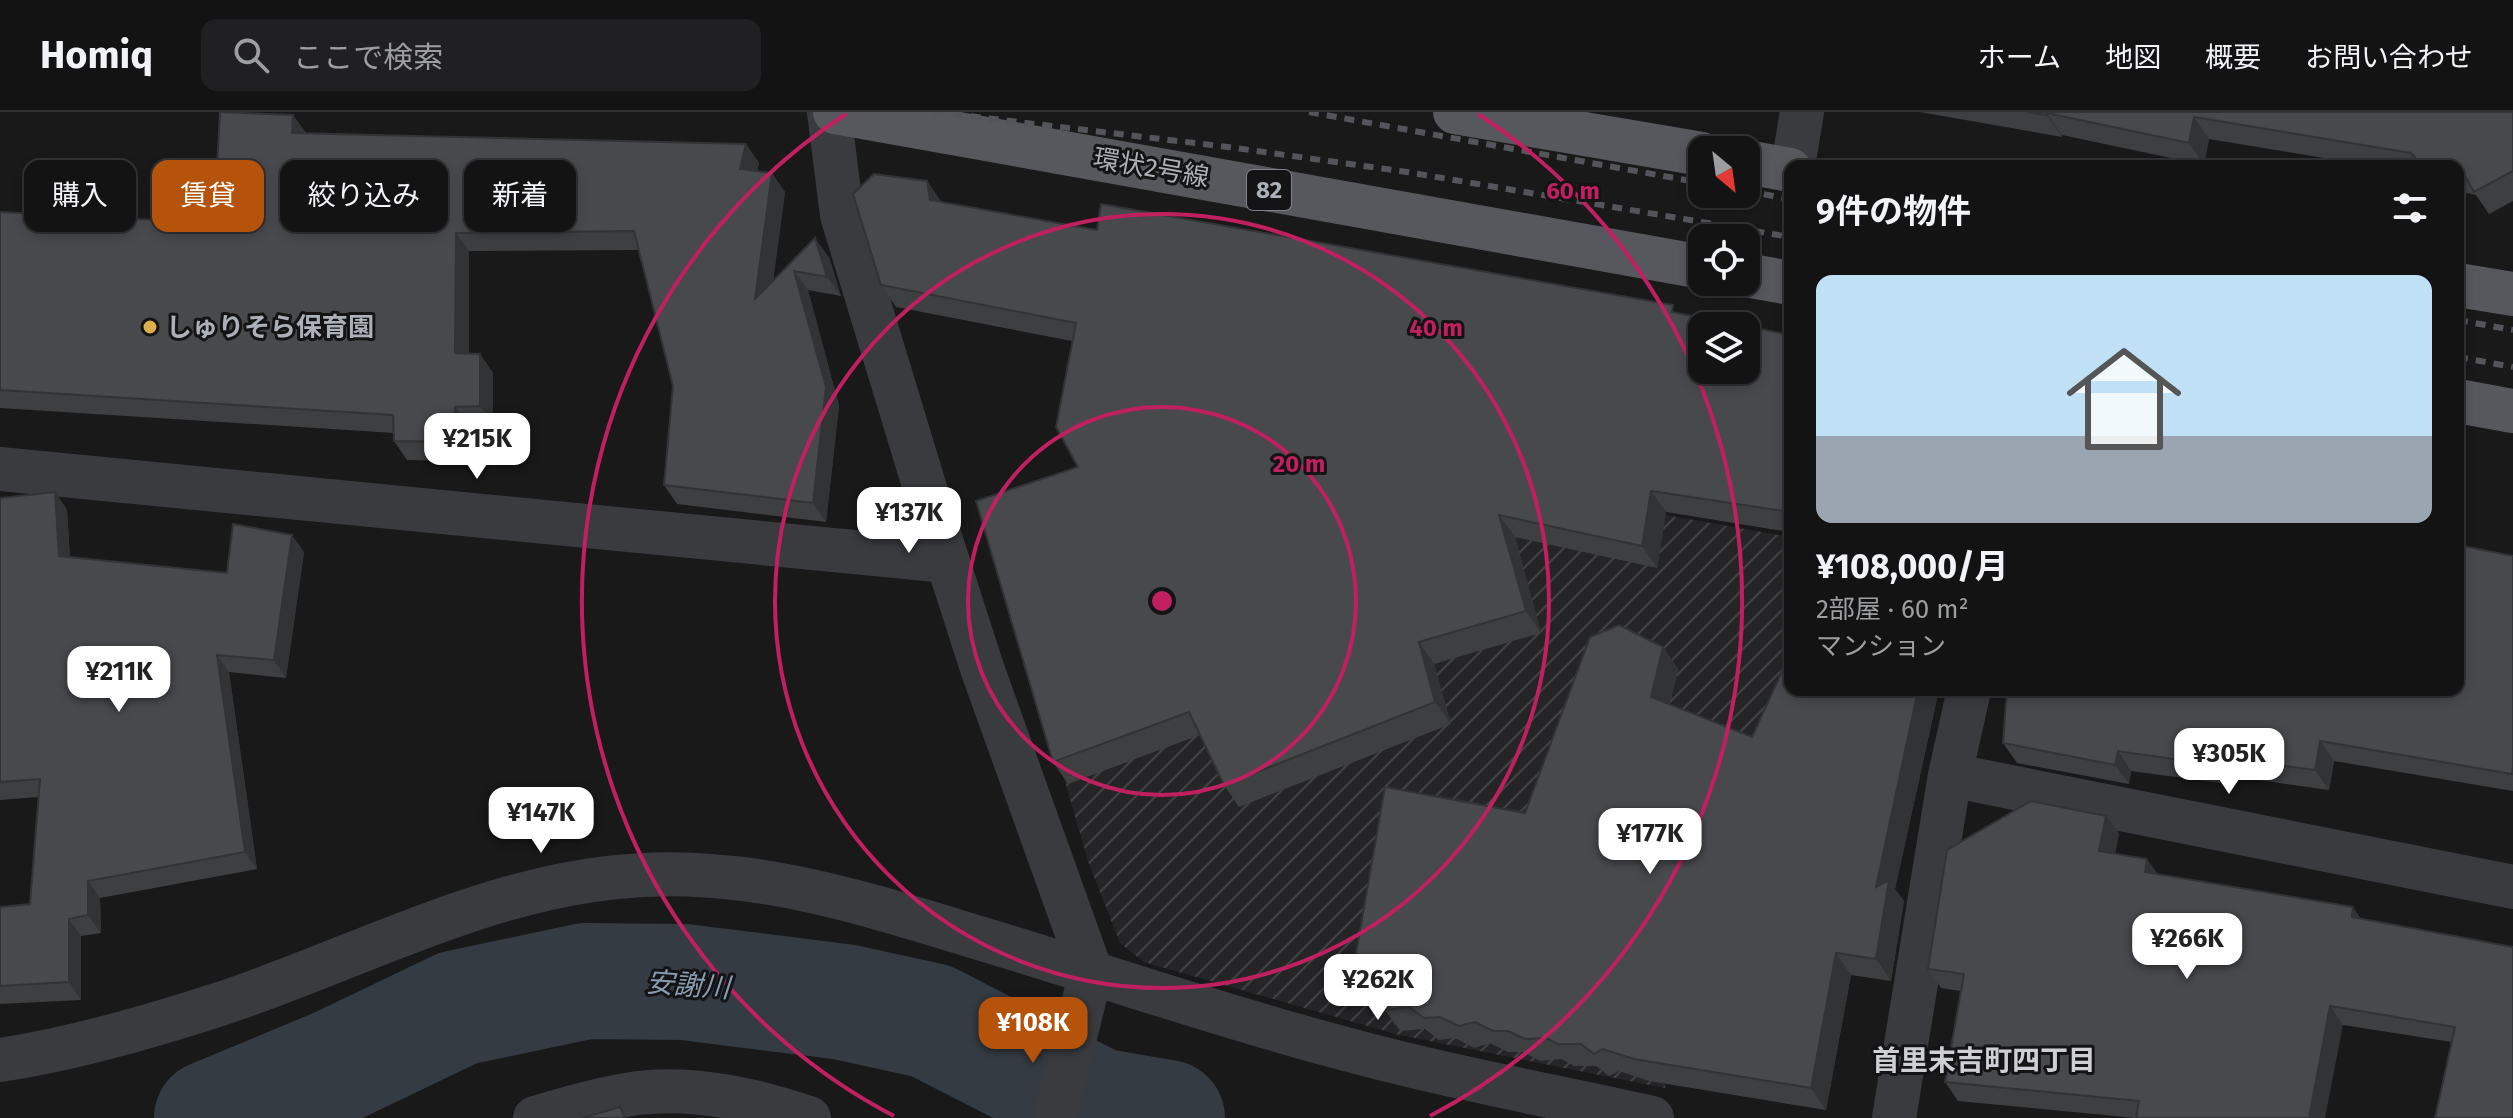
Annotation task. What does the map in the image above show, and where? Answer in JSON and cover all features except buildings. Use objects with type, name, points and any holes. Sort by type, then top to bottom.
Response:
[{"type":"main road","name":"環状2号線","points":[[835,112],[1688,264]]},
{"type":"main road","points":[[1455,112],[1688,152]]},
{"type":"main road","points":[[1760,164],[1784,167]]},
{"type":"main road","points":[[1760,278],[1784,282]]},
{"type":"main road","points":[[2464,286],[2513,294]]},
{"type":"main road","points":[[2464,402],[2513,411]]},
{"type":"street","points":[[829,112],[842,215],[947,561],[1091,972],[1055,1118]]},
{"type":"street","points":[[1793,160],[1802,112]]},
{"type":"street","points":[[0,469],[947,561]]},
{"type":"street","points":[[1894,1118],[1950,775],[1968,696]]},
{"type":"street","points":[[1950,775],[2513,887]]},
{"type":"street","points":[[0,1060],[51,1052],[217,1005],[467,911],[541,890],[618,876],[702,874],[787,884],[869,904],[1342,1048],[1652,1118]]},
{"type":"street","points":[[535,1118],[637,1093],[678,1092],[753,1102],[809,1118]]},
{"type":"shaded area","points":[[1666,515],[1784,536],[1784,693],[1704,860],[1665,1088],[1399,1035],[1144,962],[1120,943],[1089,864],[988,519]]},
{"type":"waterway","name":"安謝川","points":[[212,1118],[337,1066],[458,1008],[586,981],[684,982],[844,1002],[931,1021],[1097,1106],[1167,1118]]},
{"type":"railway","points":[[935,112],[1407,172],[1784,236]]},
{"type":"railway","points":[[1309,112],[1688,180]]},
{"type":"railway","points":[[1760,194],[1784,198]]},
{"type":"railway","points":[[2464,321],[2513,330]]},
{"type":"railway","points":[[2464,358],[2513,367]]},
{"type":"place","name":"しゅりそら保育園","points":[[150,327]]},
{"type":"district","name":"首里末吉町四丁目","points":[[1984,1060]]}]
